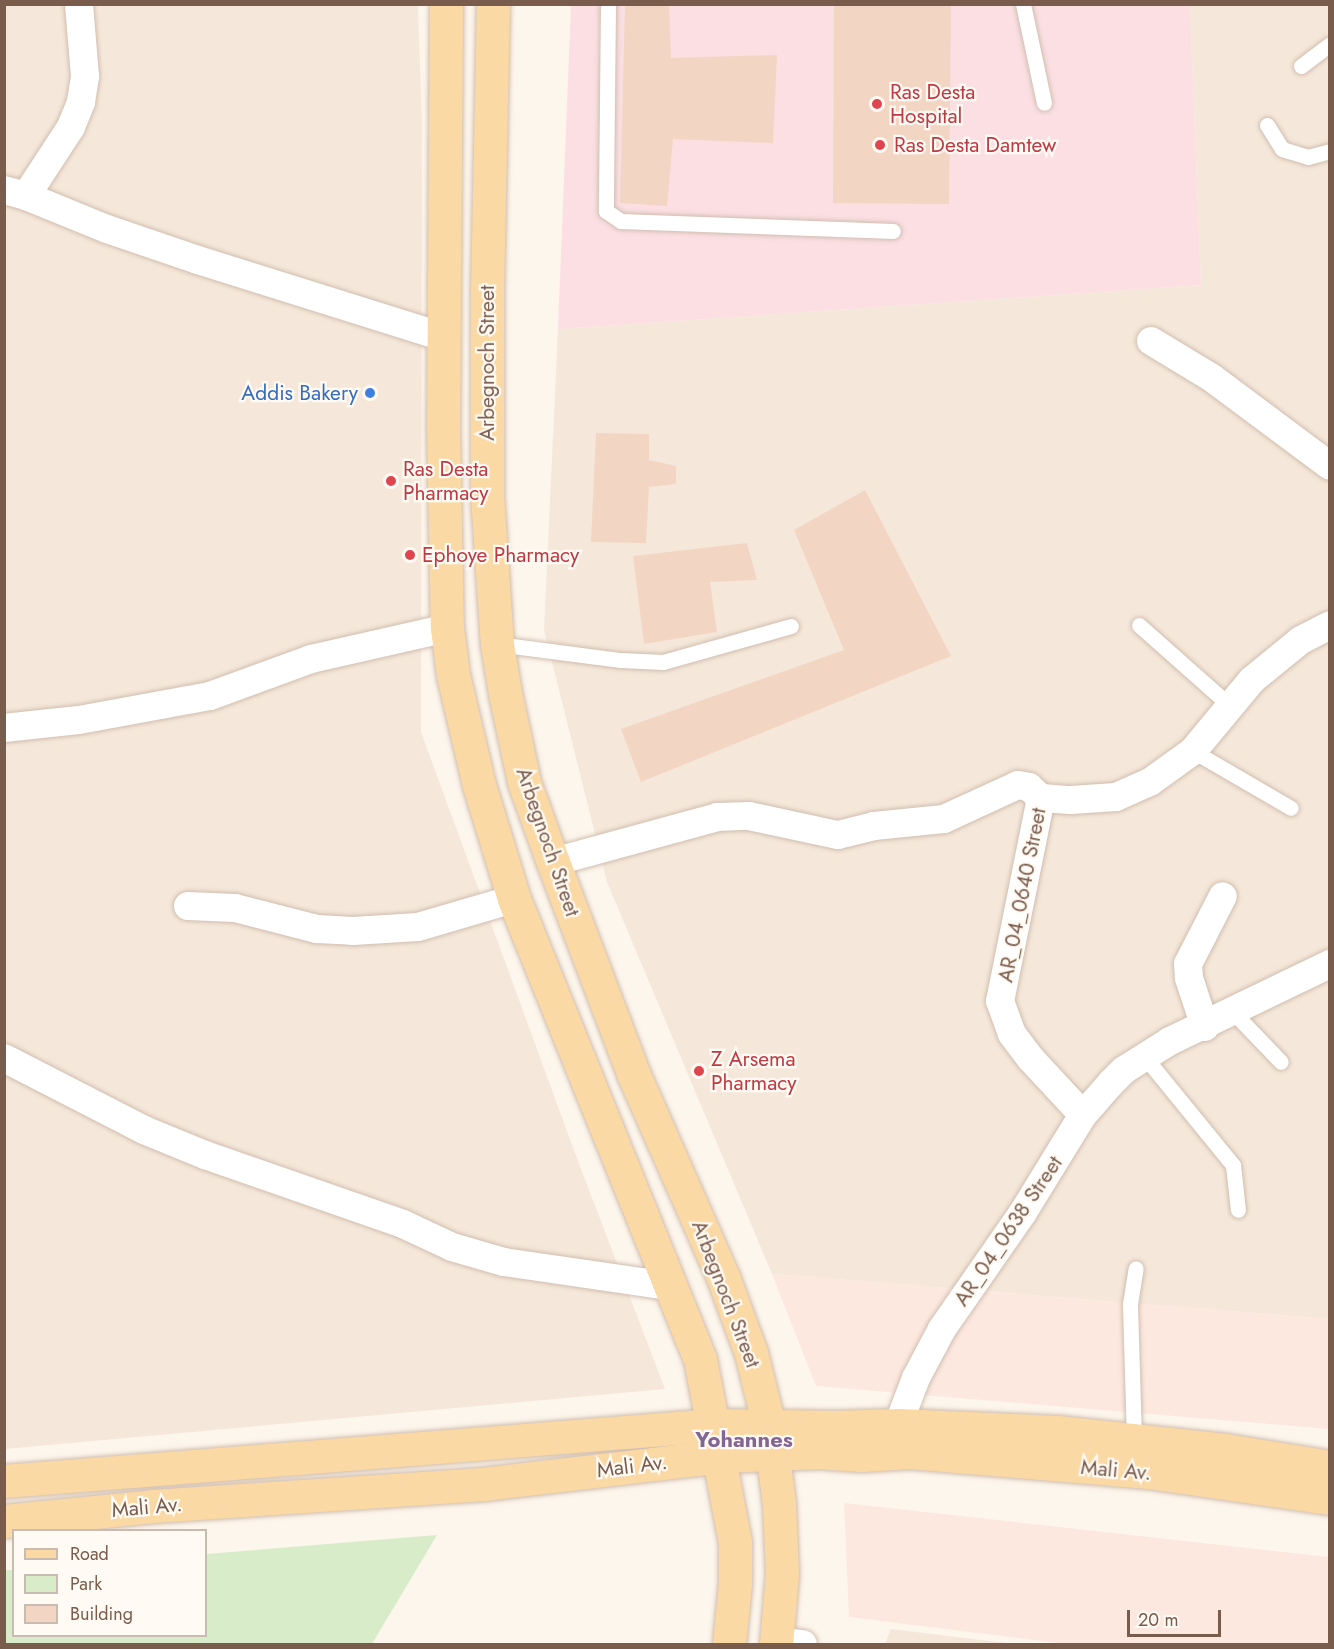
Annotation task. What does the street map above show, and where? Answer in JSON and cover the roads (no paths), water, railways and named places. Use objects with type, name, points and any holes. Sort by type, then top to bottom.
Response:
[{"type":"main road","name":"Arbegnoch Street","points":[[446,4],[443,337],[447,628],[453,675],[464,728],[514,899],[700,1359],[718,1440],[735,1542],[735,1583],[729,1644]]},
{"type":"main road","name":"Arbegnoch Street","points":[[493,4],[486,417],[487,495],[497,644],[524,782],[633,1073],[723,1277],[751,1353],[771,1439],[785,1643]]},
{"type":"main road","name":"Mali Av.","points":[[4,1481],[483,1444],[771,1439],[835,1427],[898,1425],[1057,1432],[1225,1450],[1329,1467]]},
{"type":"main road","name":"Mali Av.","points":[[771,1439],[818,1452],[861,1455],[910,1452],[1149,1472],[1329,1498]]},
{"type":"main road","name":"Mali Av.","points":[[4,1521],[165,1505],[483,1484],[718,1440]]},
{"type":"main road","points":[[483,1444],[483,1484]]},
{"type":"street","points":[[79,4],[85,76],[81,102],[71,127],[15,193],[107,229],[198,260],[443,337]]},
{"type":"street","points":[[1151,341],[1212,378],[1329,465]]},
{"type":"street","name":"AR_04_0640 Street","points":[[1083,1115],[1031,1059],[1012,1034],[1000,1001],[1041,798],[1071,800],[1116,797],[1150,782],[1193,751],[1252,680],[1301,640],[1329,625]]},
{"type":"street","points":[[4,728],[79,720],[210,696],[311,659],[447,628]]},
{"type":"street","points":[[553,862],[717,817],[749,816],[814,832],[838,835],[874,826],[944,819],[1018,785],[1029,787],[1041,798]]},
{"type":"street","points":[[1205,1027],[1189,978],[1188,964],[1223,896]]},
{"type":"street","points":[[188,906],[235,908],[317,929],[352,931],[418,927],[514,899]]},
{"type":"street","name":"AR_04_0638 Street","points":[[898,1425],[916,1378],[942,1329],[1022,1214],[1083,1115],[1124,1070],[1144,1056],[1329,964]]},
{"type":"street","points":[[4,1058],[72,1094],[185,1147],[403,1224],[452,1248],[504,1262],[669,1286]]},
{"type":"lane","points":[[608,4],[606,211],[621,221],[893,231]]},
{"type":"lane","points":[[1023,4],[1044,103]]},
{"type":"lane","points":[[1301,66],[1329,44]]},
{"type":"lane","points":[[1267,125],[1282,149],[1308,157],[1329,151]]},
{"type":"lane","points":[[1139,625],[1229,705]]},
{"type":"lane","points":[[497,644],[621,660],[663,662],[791,626]]},
{"type":"lane","points":[[1193,751],[1291,808]]},
{"type":"lane","points":[[1233,1012],[1281,1062]]},
{"type":"lane","points":[[1144,1056],[1233,1165],[1238,1210]]},
{"type":"lane","points":[[1134,1440],[1130,1304],[1136,1268]]},
{"type":"place","name":"Ras Desta Hospital","points":[[877,104]]},
{"type":"place","name":"Ras Desta Damtew","points":[[880,145]]},
{"type":"place","name":"Addis Bakery","points":[[370,393]]},
{"type":"place","name":"Ras Desta Pharmacy","points":[[391,481]]},
{"type":"place","name":"Ephoye Pharmacy","points":[[410,555]]},
{"type":"place","name":"Z Arsema Pharmacy","points":[[699,1071]]},
{"type":"district","name":"Yohannes","points":[[744,1440]]}]
